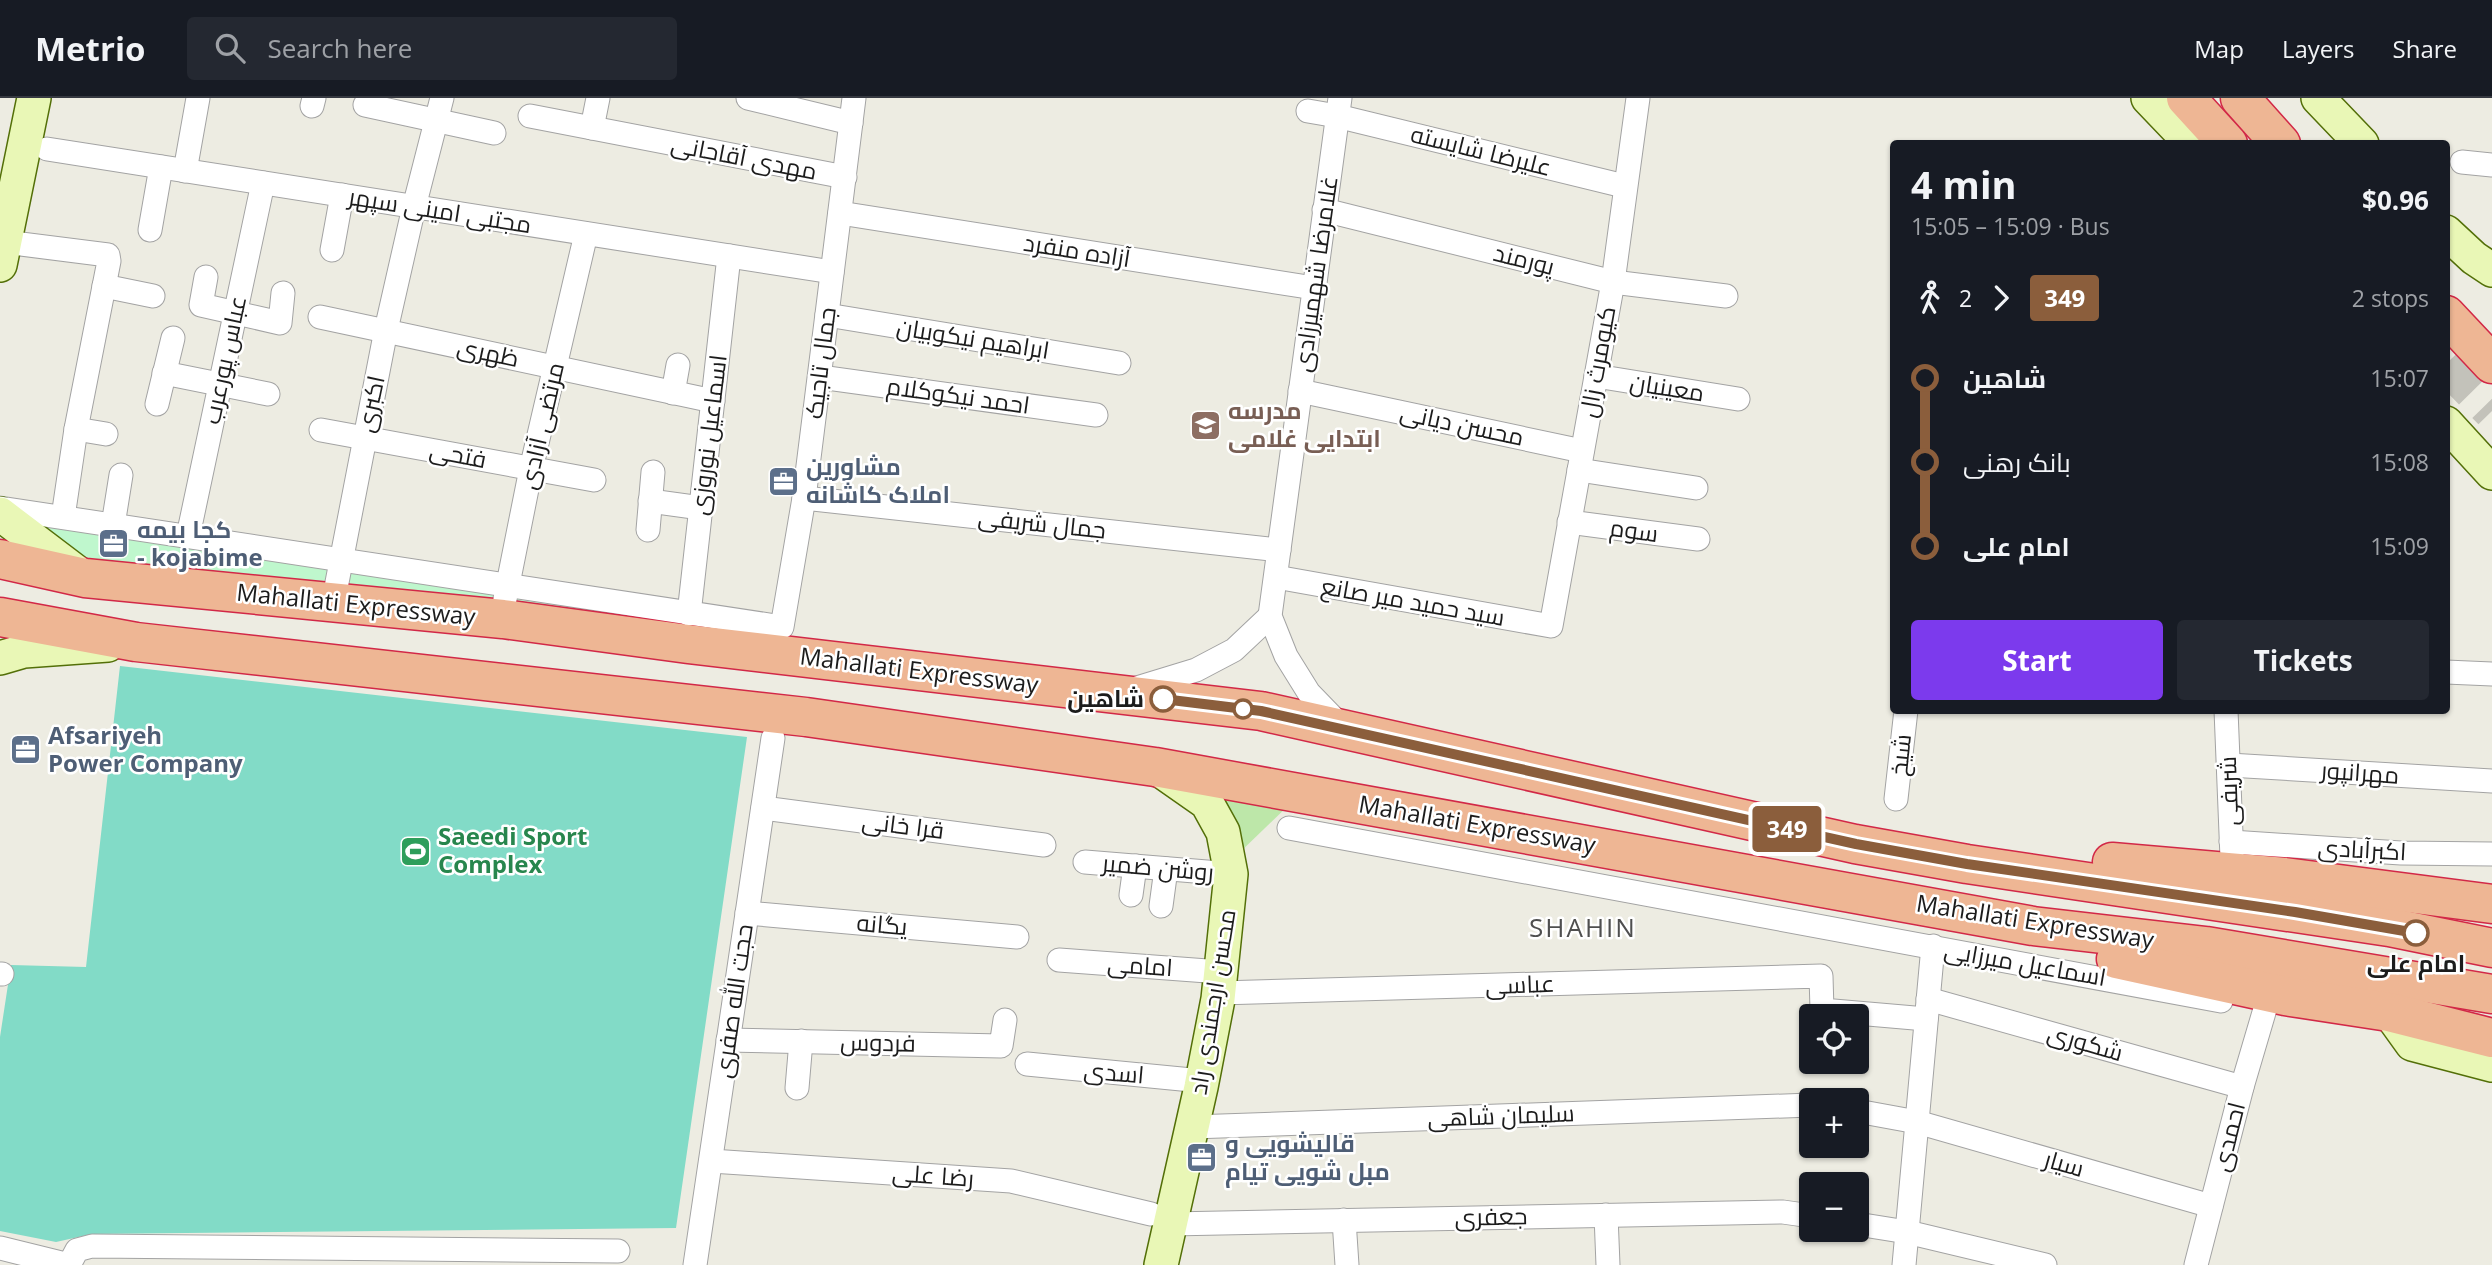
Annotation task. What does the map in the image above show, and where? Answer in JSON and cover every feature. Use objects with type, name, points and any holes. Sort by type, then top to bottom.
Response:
[{"type":"highway","points":[[2240,98],[2277,140]]},
{"type":"highway","points":[[2186,129],[2217,140]]},
{"type":"highway","points":[[2450,319],[2492,364]]},
{"type":"highway","name":"Mahallati Expressway","points":[[0,559],[85,578],[333,603],[505,602],[688,644],[1261,711],[1856,844],[1967,864],[2389,927],[2492,948]]},
{"type":"highway","name":"Mahallati Expressway","points":[[0,617],[136,642],[806,717],[1155,767],[2033,926],[2206,946],[2492,994]]},
{"type":"highway","points":[[1967,864],[2232,857],[2492,904]]},
{"type":"highway","points":[[2033,926],[2103,956],[2275,1003],[2389,1012],[2492,1038]]},
{"type":"main road","points":[[2,253],[6,204],[34,98]]},
{"type":"main road","points":[[2148,98],[2186,129]]},
{"type":"main road","points":[[2318,98],[2358,140]]},
{"type":"main road","points":[[2450,236],[2487,269]]},
{"type":"main road","points":[[2450,427],[2492,473]]},
{"type":"main road","points":[[0,514],[85,578]]},
{"type":"main road","points":[[0,658],[24,651],[136,642]]},
{"type":"main road","name":"محسن ارجمندی راد","points":[[1155,767],[1206,803],[1223,832],[1231,874],[1220,983],[1192,1127],[1161,1219],[1161,1265]]},
{"type":"main road","points":[[2389,1012],[2412,1044],[2492,1065]]},
{"type":"street","points":[[185,171],[198,98]]},
{"type":"street","name":"اکبری","points":[[333,603],[386,331],[442,98]]},
{"type":"street","points":[[592,128],[598,98]]},
{"type":"street","points":[[748,98],[851,123]]},
{"type":"street","name":"جمال تاجیک","points":[[689,614],[782,627],[804,498],[854,98]]},
{"type":"street","name":"کیومرث زال","points":[[1551,626],[1612,282],[1638,98]]},
{"type":"street","points":[[365,105],[494,133]]},
{"type":"street","name":"علیرضا شایسته","points":[[1307,111],[1339,107],[1624,186]]},
{"type":"street","name":"غلامرضا شهمیرزادی","points":[[1270,616],[1339,107]]},
{"type":"street","name":"مهدی آقاجانی","points":[[530,116],[845,177]]},
{"type":"street","name":"مجتبی امینی سپهر","points":[[47,149],[832,272]]},
{"type":"street","points":[[2462,162],[2492,165]]},
{"type":"street","points":[[150,230],[161,167]]},
{"type":"street","name":"عباس پورعرب","points":[[188,536],[262,183]]},
{"type":"street","points":[[332,250],[342,195]]},
{"type":"street","name":"پورمند","points":[[1324,210],[1612,282],[1726,296]]},
{"type":"street","name":"آزاده منفرد","points":[[840,213],[1314,288]]},
{"type":"street","name":"مرتضی آزادی","points":[[505,602],[531,469],[586,234]]},
{"type":"street","points":[[2,253],[108,255],[63,517]]},
{"type":"street","name":"اسماعیل نوروزی","points":[[689,614],[729,256]]},
{"type":"street","points":[[206,277],[201,305],[235,314],[280,323],[283,293]]},
{"type":"street","points":[[104,286],[153,296]]},
{"type":"street","name":"ابراهیم نیکوبیان","points":[[827,315],[1119,363]]},
{"type":"street","name":"ظهری","points":[[320,317],[713,401]]},
{"type":"street","points":[[157,404],[173,338]]},
{"type":"street","points":[[674,393],[678,365]]},
{"type":"street","points":[[164,373],[268,394]]},
{"type":"street","name":"معینیان","points":[[1596,376],[1738,399]]},
{"type":"street","name":"احمد نیکوکلام","points":[[820,377],[1096,415]]},
{"type":"street","name":"محسن دیانی","points":[[1300,391],[1696,488]]},
{"type":"street","points":[[76,429],[106,434]]},
{"type":"street","name":"فتحی","points":[[321,429],[594,480]]},
{"type":"street","points":[[648,530],[653,472]]},
{"type":"street","points":[[113,525],[121,475]]},
{"type":"street","name":"جمال شریفی","points":[[804,498],[1279,550]]},
{"type":"street","points":[[650,501],[701,508]]},
{"type":"street","points":[[0,508],[341,560],[505,602],[689,614]]},
{"type":"street","name":"سوم","points":[[1569,522],[1698,539]]},
{"type":"street","name":"سید حمید میر صانع","points":[[1276,577],[1551,626]]},
{"type":"street","points":[[1114,694],[1196,670],[1234,650],[1270,616],[1286,656],[1309,693],[1345,729]]},
{"type":"street","points":[[2450,672],[2492,674]]},
{"type":"street","name":"شیخ","points":[[1896,799],[1906,714]]},
{"type":"street","name":"شریفی","points":[[2226,714],[2232,857]]},
{"type":"street","name":"حجت الله صفری","points":[[695,1265],[773,738]]},
{"type":"street","name":"مهرانپور","points":[[2229,765],[2492,782]]},
{"type":"street","name":"قرا خانی","points":[[763,808],[1044,845]]},
{"type":"street","points":[[1289,828],[1933,946]]},
{"type":"street","name":"اکبرآبادی","points":[[2232,857],[2492,854]]},
{"type":"street","name":"روشن ضمیر","points":[[1085,862],[1231,874]]},
{"type":"street","points":[[1131,895],[1135,866]]},
{"type":"street","points":[[1161,905],[1166,869]]},
{"type":"street","name":"یگانه","points":[[747,914],[1017,937]]},
{"type":"street","name":"اسماعیل میرزایی","points":[[1904,1265],[1933,946],[2275,1003]]},
{"type":"street","name":"امامی","points":[[1059,960],[1220,983]]},
{"type":"street","name":"عباسی","points":[[1220,983],[1821,976],[1822,1010],[1927,1009]]},
{"type":"street","name":"احمدی","points":[[2196,1265],[2242,1087],[2275,1003]]},
{"type":"street","name":"شکوری","points":[[1927,1009],[2242,1087]]},
{"type":"street","name":"فردوس","points":[[728,1040],[1001,1046],[1004,1020]]},
{"type":"street","points":[[797,1088],[800,1041]]},
{"type":"street","name":"اسدی","points":[[1027,1064],[1202,1081]]},
{"type":"street","name":"سلیمان شاهی","points":[[1192,1127],[1799,1105]]},
{"type":"street","points":[[1869,1113],[1917,1122]]},
{"type":"street","name":"سیار","points":[[1917,1122],[2211,1206]]},
{"type":"street","name":"رضا علی","points":[[711,1161],[1011,1181],[1161,1219]]},
{"type":"street","name":"جعفری","points":[[1161,1219],[1344,1220],[1783,1212],[1799,1214]]},
{"type":"street","points":[[1606,1215],[1608,1265]]},
{"type":"street","points":[[1344,1220],[1347,1265]]},
{"type":"street","points":[[1869,1226],[1907,1232],[2045,1265]]},
{"type":"street","points":[[0,1248],[69,1265],[77,1250],[92,1246],[618,1251]]},
{"type":"green space","points":[[25,522],[677,619],[676,633],[66,555]]},
{"type":"green space","points":[[1209,794],[1290,804],[1236,856]]},
{"type":"shaded area","name":"Saeedi Sport Complex","points":[[120,666],[747,737],[676,1228],[92,1234],[56,1242],[0,1231],[0,1037],[11,965],[86,967]]},
{"type":"tunnel","points":[[2450,368],[2492,411]]},
{"type":"bus line","name":"349","points":[[1163,699],[1261,711],[1856,844],[1967,864],[2295,912],[2416,933]]},
{"type":"place","name":"مدرسه ابتدایی غلامی","points":[[1205,425]]},
{"type":"place","name":"مشاورین املاک کاشانه","points":[[783,481]]},
{"type":"place","name":"کجا بیمه - kojabime","points":[[114,544]]},
{"type":"place","name":"شاهین","points":[[1163,699]]},
{"type":"place","name":"Afsariyeh Power Company","points":[[25,750]]},
{"type":"place","name":"Saeedi Sport Complex","points":[[415,851]]},
{"type":"place","name":"امام علی","points":[[2416,933]]},
{"type":"place","name":"قالیشویی و مبل شویی تیام","points":[[1202,1158]]},
{"type":"district","name":"SHAHIN","points":[[1583,928]]}]
